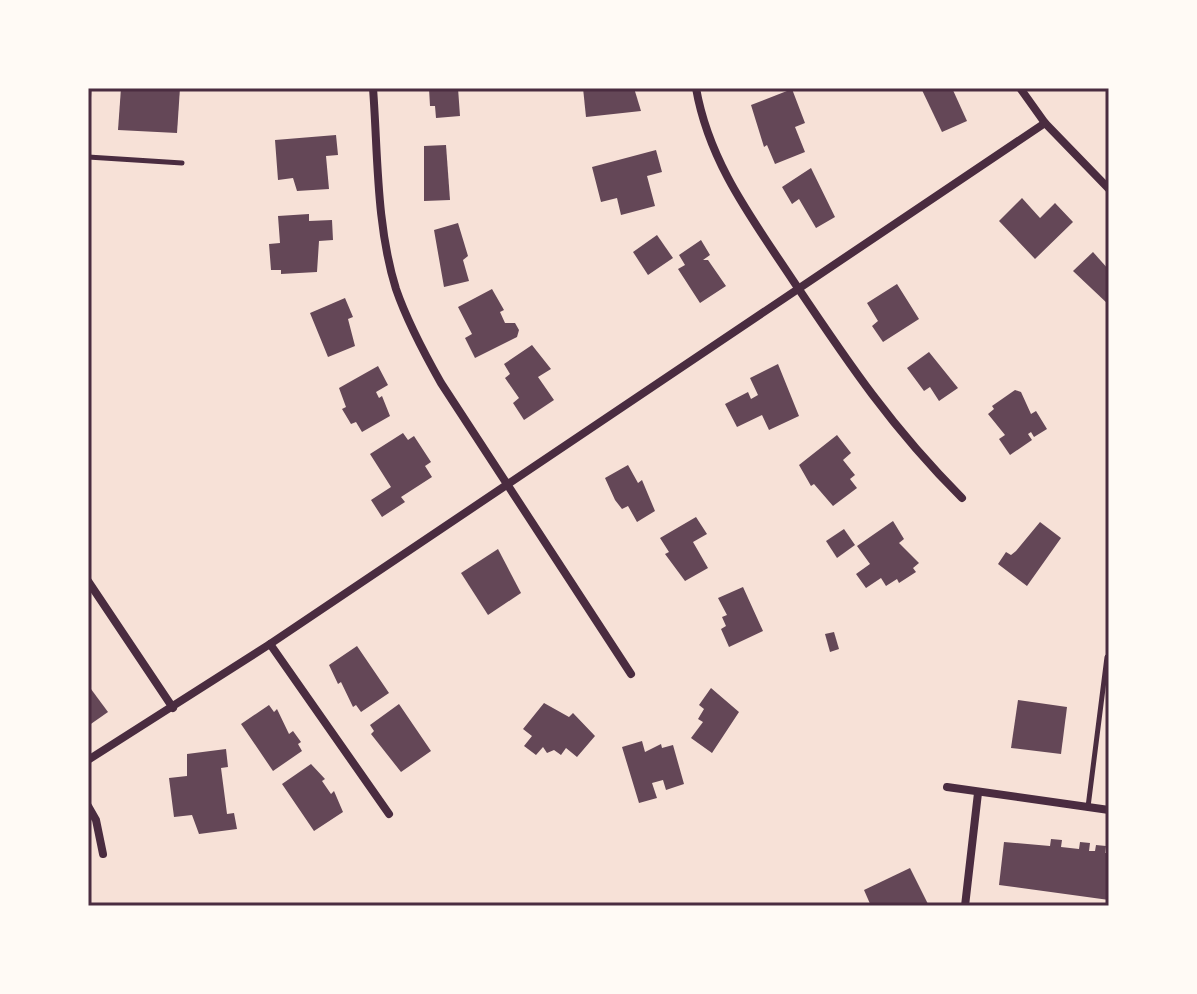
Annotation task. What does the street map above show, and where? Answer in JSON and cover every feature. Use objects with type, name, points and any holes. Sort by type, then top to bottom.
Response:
[{"type":"street","points":[[373,88],[384,236],[396,288],[441,383],[631,674]]},
{"type":"street","points":[[696,88],[704,125],[722,170],[799,290],[884,414],[962,498]]},
{"type":"street","points":[[1020,88],[1045,123],[1109,189]]},
{"type":"street","points":[[88,760],[270,644],[1045,123]]},
{"type":"street","points":[[88,581],[173,708]]},
{"type":"street","points":[[270,644],[389,814]]},
{"type":"street","points":[[947,787],[1109,810]]},
{"type":"street","points":[[965,906],[978,793]]},
{"type":"street","points":[[88,806],[96,820],[103,854]]},
{"type":"lane","points":[[88,108],[89,88]]},
{"type":"lane","points":[[88,157],[182,163]]},
{"type":"lane","points":[[1088,807],[1107,657]]},
{"type":"building","points":[[121,88],[180,88],[177,133],[118,130]]},
{"type":"building","points":[[429,88],[458,88],[460,116],[436,118],[435,106],[430,106]]},
{"type":"building","points":[[583,88],[634,88],[641,111],[586,117]]},
{"type":"building","points":[[921,88],[952,88],[967,121],[942,132]]},
{"type":"building","points":[[792,89],[805,123],[795,127],[805,152],[775,164],[767,145],[764,147],[751,105]]},
{"type":"building","points":[[336,135],[338,155],[326,156],[329,189],[297,191],[293,178],[278,180],[275,140]]},
{"type":"building","points":[[446,145],[450,200],[424,201],[424,146]]},
{"type":"building","points":[[656,150],[662,172],[647,176],[655,206],[621,215],[617,198],[601,202],[592,167]]},
{"type":"building","points":[[811,168],[835,217],[816,228],[799,199],[792,204],[782,187]]},
{"type":"building","points":[[1022,198],[1040,218],[1055,203],[1073,222],[1035,259],[999,221]]},
{"type":"building","points":[[309,214],[309,221],[332,220],[333,240],[319,241],[317,272],[281,274],[281,270],[271,270],[269,244],[280,243],[278,216]]},
{"type":"building","points":[[458,223],[468,256],[463,260],[469,281],[444,287],[434,230]]},
{"type":"building","points":[[657,235],[673,258],[648,275],[633,252]]},
{"type":"building","points":[[701,240],[710,255],[703,260],[708,260],[726,286],[700,303],[678,269],[685,265],[679,255]]},
{"type":"building","points":[[1093,252],[1109,270],[1109,305],[1073,271]]},
{"type":"building","points":[[897,284],[919,319],[883,342],[872,326],[878,321],[867,303]]},
{"type":"building","points":[[492,289],[504,310],[500,312],[505,323],[515,323],[519,330],[517,337],[475,358],[465,338],[472,334],[458,307]]},
{"type":"building","points":[[345,298],[353,317],[348,319],[355,346],[328,357],[310,313]]},
{"type":"building","points":[[532,345],[551,369],[538,377],[554,400],[524,420],[513,403],[519,398],[505,378],[510,374],[504,364]]},
{"type":"building","points":[[929,352],[958,388],[939,401],[930,387],[924,391],[907,368]]},
{"type":"building","points":[[778,364],[799,416],[769,430],[762,415],[737,427],[725,404],[748,392],[751,399],[758,395],[750,378]]},
{"type":"building","points":[[378,366],[388,385],[376,392],[379,398],[382,396],[390,416],[362,432],[356,422],[351,424],[342,409],[346,407],[339,388]]},
{"type":"building","points":[[1015,390],[1021,392],[1031,414],[1036,411],[1047,429],[1034,437],[1031,432],[1028,434],[1032,440],[1010,455],[999,439],[1005,435],[988,414],[994,409],[992,406]]},
{"type":"building","points":[[403,433],[408,440],[414,436],[431,462],[425,466],[432,477],[401,497],[405,502],[382,517],[371,500],[391,487],[370,454]]},
{"type":"building","points":[[837,435],[851,453],[843,460],[855,475],[850,479],[857,488],[833,506],[814,484],[811,486],[799,465]]},
{"type":"building","points":[[628,465],[638,483],[642,480],[655,511],[637,522],[628,506],[622,509],[615,500],[605,478]]},
{"type":"building","points":[[696,517],[707,534],[693,542],[708,568],[685,581],[665,554],[669,552],[660,538]]},
{"type":"building","points":[[893,521],[904,539],[899,543],[919,563],[913,568],[916,572],[899,583],[897,579],[886,586],[881,578],[866,588],[856,574],[870,564],[857,546]]},
{"type":"building","points":[[1040,522],[1061,538],[1027,586],[998,564],[1006,552],[1011,555],[1016,551]]},
{"type":"building","points":[[844,529],[855,545],[837,558],[826,541]]},
{"type":"building","points":[[498,549],[521,593],[488,615],[461,573]]},
{"type":"building","points":[[743,587],[763,631],[729,647],[721,629],[726,626],[722,617],[727,615],[718,598]]},
{"type":"building","points":[[834,632],[839,649],[830,652],[825,634]]},
{"type":"building","points":[[357,646],[389,693],[361,712],[356,705],[353,707],[329,665]]},
{"type":"building","points":[[88,685],[108,712],[88,726]]},
{"type":"building","points":[[711,688],[739,712],[712,753],[691,738],[703,722],[698,719],[704,709],[699,705]]},
{"type":"building","points":[[1018,700],[1067,707],[1061,754],[1011,748]]},
{"type":"building","points":[[544,703],[569,717],[573,713],[595,736],[577,757],[566,748],[561,755],[554,750],[547,753],[543,747],[536,755],[524,746],[532,736],[523,729]]},
{"type":"building","points":[[399,704],[431,751],[401,772],[371,734],[374,731],[370,725]]},
{"type":"building","points":[[269,705],[274,712],[277,709],[289,734],[293,731],[301,742],[298,744],[302,751],[273,771],[241,724]]},
{"type":"building","points":[[642,741],[645,752],[661,744],[662,748],[673,745],[684,784],[666,790],[663,780],[652,783],[657,798],[639,803],[622,747]]},
{"type":"building","points":[[226,749],[228,767],[221,768],[227,814],[234,813],[237,829],[199,834],[192,815],[174,817],[169,778],[187,776],[187,754]]},
{"type":"building","points":[[311,764],[325,779],[322,781],[331,794],[334,791],[343,812],[314,831],[282,784]]},
{"type":"building","points":[[1051,839],[1062,840],[1061,847],[1079,849],[1080,842],[1090,843],[1089,851],[1095,851],[1096,845],[1106,846],[1105,853],[1109,853],[1109,900],[999,885],[1004,842],[1050,846]]},
{"type":"building","points":[[910,868],[929,906],[871,906],[864,890]]}]
